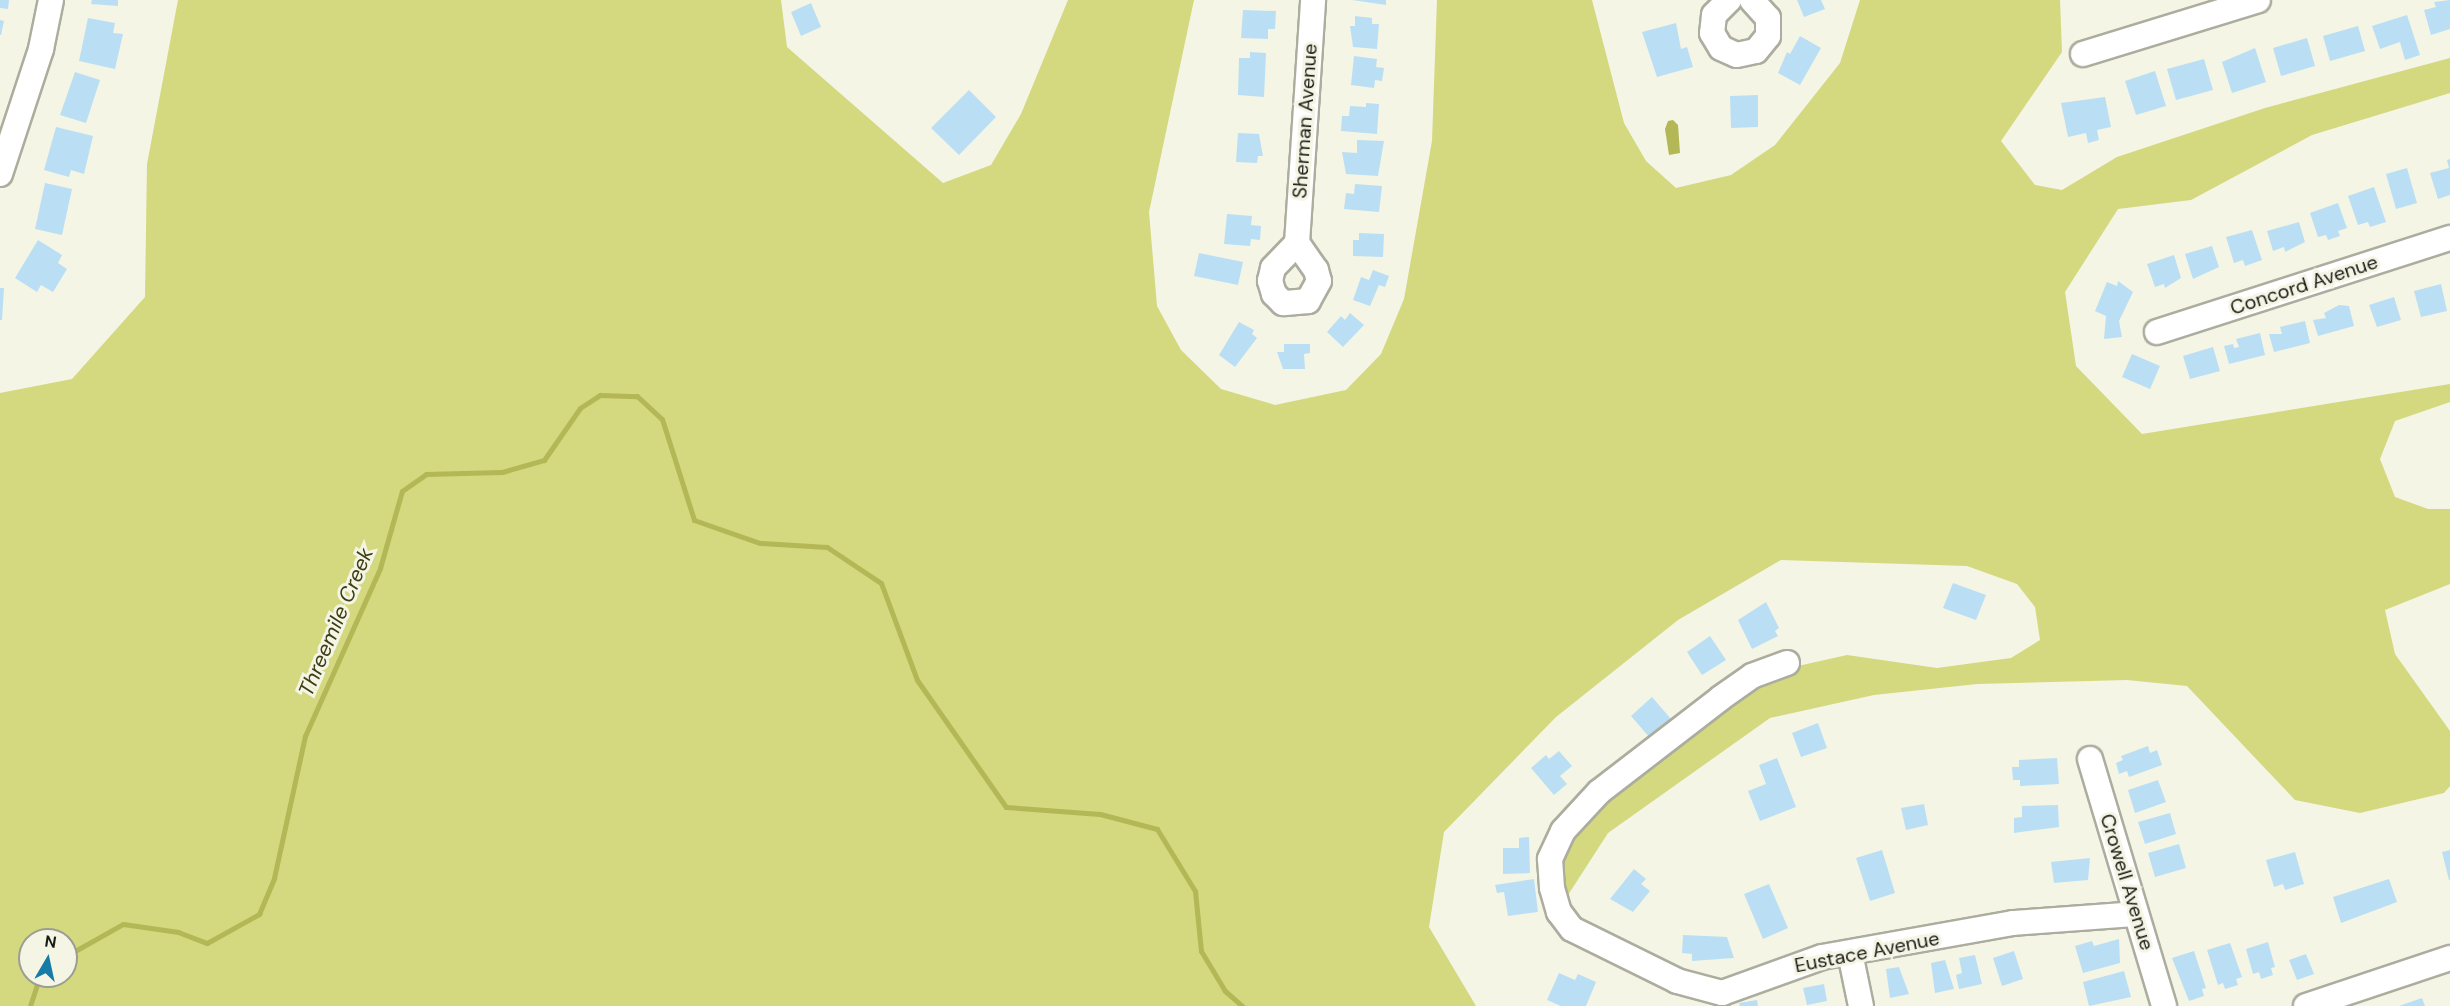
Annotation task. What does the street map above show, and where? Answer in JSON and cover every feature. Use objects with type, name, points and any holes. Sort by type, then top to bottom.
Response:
[{"type":"street","points":[[0,174],[41,49],[51,0]]},
{"type":"street","name":"Sherman Avenue","points":[[1297,243],[1313,0]]},
{"type":"street","points":[[1729,0],[1714,15],[1712,33],[1721,48],[1737,55],[1756,51],[1768,36],[1768,18],[1752,0]]},
{"type":"street","points":[[2083,54],[2258,0]]},
{"type":"street","name":"Concord Avenue","points":[[2157,332],[2450,238]]},
{"type":"street","name":"Eustace Avenue","points":[[1787,663],[1752,676],[1599,792],[1555,844],[1550,859],[1552,888],[1559,912],[1572,929],[1701,990],[1730,991],[1793,966],[2013,923],[2136,914]]},
{"type":"street","name":"Crowell Avenue","points":[[2090,759],[2164,1006]]},
{"type":"street","points":[[1850,954],[1861,1006]]},
{"type":"street","points":[[2306,1006],[2450,958]]},
{"type":"shaded area","points":[[178,0],[781,0],[787,47],[943,183],[991,165],[1021,114],[1068,0],[1194,0],[1149,212],[1157,306],[1181,350],[1221,389],[1275,405],[1346,390],[1381,354],[1404,299],[1432,141],[1437,0],[1592,0],[1624,123],[1646,161],[1676,188],[1731,175],[1775,145],[1840,63],[1860,0],[2060,0],[2062,52],[2001,141],[2035,185],[2062,190],[2117,157],[2265,108],[2450,58],[2450,93],[2312,135],[2191,200],[2118,209],[2065,292],[2076,366],[2142,434],[2450,384],[2450,402],[2395,421],[2380,459],[2395,497],[2428,509],[2450,509],[2450,584],[2385,610],[2395,654],[2450,731],[2450,786],[2444,793],[2360,813],[2295,800],[2187,686],[2127,680],[1977,684],[1874,695],[1770,718],[1608,833],[1568,895],[1560,870],[1566,843],[1612,792],[1740,693],[1798,666],[1847,655],[1937,668],[2011,658],[2040,640],[2035,607],[2017,584],[1967,566],[1781,560],[1678,620],[1556,717],[1444,832],[1429,927],[1476,1006],[0,1006],[0,393],[72,379],[145,297],[147,164]]},
{"type":"shaded area","points":[[1673,120],[1678,125],[1680,153],[1669,155],[1665,129],[1668,121]]},
{"type":"building","points":[[0,0],[9,0],[8,9],[0,8]]},
{"type":"building","points":[[92,0],[118,0],[118,6],[91,4]]},
{"type":"building","points":[[1352,0],[1386,0],[1386,5]]},
{"type":"building","points":[[1797,0],[1821,0],[1825,9],[1804,17]]},
{"type":"building","points":[[2450,0],[2450,29],[2431,35],[2424,10],[2436,7],[2434,2]]},
{"type":"building","points":[[811,3],[821,27],[801,36],[791,12]]},
{"type":"building","points":[[1243,10],[1276,11],[1275,29],[1268,29],[1268,39],[1241,38]]},
{"type":"building","points":[[2407,15],[2420,55],[2405,60],[2400,42],[2380,49],[2372,26]]},
{"type":"building","points":[[1355,16],[1372,18],[1372,24],[1379,24],[1377,49],[1353,47],[1350,26],[1355,26]]},
{"type":"building","points":[[88,18],[115,23],[113,33],[123,34],[115,69],[79,61]]},
{"type":"building","points":[[0,20],[4,21],[1,35],[0,35]]},
{"type":"building","points":[[1676,23],[1681,49],[1687,47],[1693,67],[1657,77],[1642,32]]},
{"type":"building","points":[[2358,26],[2365,51],[2330,61],[2323,36]]},
{"type":"building","points":[[1800,36],[1821,48],[1800,85],[1778,73],[1787,52],[1790,54]]},
{"type":"building","points":[[2307,38],[2315,66],[2281,76],[2273,48]]},
{"type":"building","points":[[2255,48],[2266,82],[2232,93],[2222,62]]},
{"type":"building","points":[[1250,52],[1266,53],[1264,97],[1238,95],[1239,58],[1250,58]]},
{"type":"building","points":[[1354,56],[1377,59],[1376,67],[1384,68],[1382,81],[1375,80],[1374,88],[1351,85]]},
{"type":"building","points":[[2204,59],[2213,90],[2176,100],[2167,69]]},
{"type":"building","points":[[2155,71],[2166,106],[2136,115],[2125,81]]},
{"type":"building","points":[[75,72],[100,80],[86,123],[60,115]]},
{"type":"building","points":[[969,90],[996,117],[959,155],[931,128]]},
{"type":"building","points":[[1758,95],[1758,127],[1731,128],[1730,96]]},
{"type":"building","points":[[2105,97],[2111,127],[2097,130],[2099,140],[2088,143],[2086,133],[2068,137],[2061,103]]},
{"type":"building","points":[[1366,103],[1379,104],[1377,134],[1341,131],[1342,116],[1349,116],[1350,106],[1366,107]]},
{"type":"building","points":[[56,127],[93,136],[84,174],[71,170],[69,177],[44,170]]},
{"type":"building","points":[[1238,133],[1259,134],[1263,156],[1258,156],[1257,163],[1236,162]]},
{"type":"building","points":[[1357,140],[1384,141],[1378,176],[1346,174],[1342,152],[1357,153]]},
{"type":"building","points":[[2450,159],[2450,195],[2438,199],[2430,173],[2449,168],[2447,160]]},
{"type":"building","points":[[2407,168],[2417,203],[2396,209],[2386,174]]},
{"type":"building","points":[[45,183],[72,189],[62,235],[35,229]]},
{"type":"building","points":[[1355,184],[1382,186],[1379,212],[1344,209],[1346,193],[1354,194]]},
{"type":"building","points":[[2374,187],[2386,222],[2370,227],[2368,222],[2358,225],[2348,196]]},
{"type":"building","points":[[2338,203],[2347,228],[2338,231],[2340,236],[2328,240],[2326,235],[2318,237],[2310,213]]},
{"type":"building","points":[[1227,214],[1252,216],[1251,225],[1261,226],[1260,240],[1251,239],[1250,246],[1224,244]]},
{"type":"building","points":[[2299,222],[2305,242],[2285,252],[2284,247],[2273,251],[2267,231]]},
{"type":"building","points":[[2252,230],[2262,260],[2245,266],[2243,260],[2234,263],[2226,237]]},
{"type":"building","points":[[1359,233],[1384,234],[1383,257],[1353,256],[1353,240],[1359,240]]},
{"type":"building","points":[[38,240],[62,255],[58,263],[67,269],[53,292],[41,285],[37,292],[15,278]]},
{"type":"building","points":[[2212,246],[2219,267],[2193,279],[2185,254]]},
{"type":"building","points":[[1199,253],[1243,262],[1238,285],[1194,276]]},
{"type":"building","points":[[2174,255],[2181,278],[2165,288],[2164,284],[2155,287],[2147,264]]},
{"type":"building","points":[[1373,270],[1389,276],[1385,287],[1379,285],[1370,306],[1353,300],[1361,277],[1369,280]]},
{"type":"building","points":[[2118,281],[2133,292],[2119,321],[2122,337],[2104,339],[2106,316],[2095,311],[2107,282],[2117,286]]},
{"type":"building","points":[[2441,284],[2447,311],[2421,317],[2414,291]]},
{"type":"building","points":[[0,288],[4,288],[2,320],[0,320]]},
{"type":"building","points":[[2394,297],[2401,320],[2377,327],[2369,305]]},
{"type":"building","points":[[2339,305],[2349,306],[2354,326],[2318,336],[2313,320],[2326,318],[2324,313]]},
{"type":"building","points":[[1350,313],[1364,325],[1343,347],[1327,332],[1341,316],[1345,320]]},
{"type":"building","points":[[2305,321],[2310,343],[2274,352],[2269,334],[2282,334],[2280,327]]},
{"type":"building","points":[[1239,322],[1254,330],[1252,334],[1257,338],[1235,367],[1219,355]]},
{"type":"building","points":[[2260,333],[2265,355],[2229,364],[2224,346],[2233,344],[2234,348],[2239,347],[2236,339]]},
{"type":"building","points":[[1284,344],[1310,344],[1310,353],[1304,354],[1305,369],[1283,369],[1277,352],[1284,352]]},
{"type":"building","points":[[2213,347],[2220,371],[2190,379],[2183,356]]},
{"type":"building","points":[[2132,354],[2160,366],[2150,389],[2122,377]]},
{"type":"building","points":[[1953,583],[1986,595],[1976,620],[1943,608]]},
{"type":"building","points":[[1766,602],[1779,628],[1775,631],[1778,636],[1752,649],[1738,620]]},
{"type":"building","points":[[1710,636],[1726,660],[1702,675],[1687,652]]},
{"type":"building","points":[[1652,697],[1671,719],[1650,738],[1631,716]]},
{"type":"building","points":[[1818,723],[1827,748],[1801,757],[1792,733]]},
{"type":"building","points":[[2148,746],[2150,753],[2157,750],[2162,765],[2129,777],[2127,771],[2119,774],[2116,763],[2123,760],[2121,756]]},
{"type":"building","points":[[1559,751],[1572,766],[1560,776],[1567,784],[1554,795],[1531,768],[1546,755],[1549,759]]},
{"type":"building","points":[[1777,758],[1796,807],[1760,821],[1748,791],[1766,784],[1759,765]]},
{"type":"building","points":[[2057,758],[2059,784],[2020,786],[2020,780],[2013,780],[2012,767],[2019,767],[2019,760]]},
{"type":"building","points":[[2158,780],[2166,802],[2135,813],[2128,790]]},
{"type":"building","points":[[1924,804],[1928,825],[1906,830],[1901,808]]},
{"type":"building","points":[[2058,805],[2059,827],[2014,833],[2014,818],[2022,817],[2022,806]]},
{"type":"building","points":[[2170,813],[2176,834],[2145,844],[2138,822]]},
{"type":"building","points":[[1529,837],[1530,873],[1503,874],[1503,848],[1519,848],[1519,838]]},
{"type":"building","points":[[2179,844],[2186,868],[2155,877],[2148,853]]},
{"type":"building","points":[[1882,850],[1895,893],[1870,901],[1856,858]]},
{"type":"building","points":[[2450,850],[2450,880],[2449,880],[2442,852]]},
{"type":"building","points":[[2295,852],[2304,884],[2285,890],[2283,884],[2274,887],[2266,860]]},
{"type":"building","points":[[2090,858],[2088,880],[2054,883],[2051,862]]},
{"type":"building","points":[[1634,869],[1646,879],[1641,884],[1650,891],[1633,912],[1610,899]]},
{"type":"building","points":[[1534,879],[1538,912],[1508,916],[1504,892],[1497,893],[1495,885]]},
{"type":"building","points":[[2389,879],[2397,902],[2341,923],[2333,897]]},
{"type":"building","points":[[1769,884],[1788,928],[1763,939],[1744,894]]},
{"type":"building","points":[[1683,935],[1727,937],[1734,958],[1692,961],[1692,954],[1682,953]]},
{"type":"building","points":[[2119,939],[2120,963],[2083,973],[2075,946],[2092,941],[2094,946]]},
{"type":"building","points":[[2268,942],[2275,967],[2271,968],[2273,975],[2261,979],[2259,972],[2253,974],[2246,949]]},
{"type":"building","points":[[2230,943],[2242,977],[2236,979],[2238,985],[2225,989],[2223,983],[2218,985],[2207,950]]},
{"type":"building","points":[[2014,951],[2023,979],[2002,986],[1993,958]]},
{"type":"building","points":[[2194,951],[2206,988],[2202,989],[2204,996],[2189,1001],[2172,958]]},
{"type":"building","points":[[2306,954],[2314,974],[2297,980],[2289,960]]},
{"type":"building","points":[[1975,955],[1982,984],[1959,989],[1956,975],[1962,973],[1959,958]]},
{"type":"building","points":[[1945,960],[1954,989],[1935,993],[1931,963]]},
{"type":"building","points":[[1899,967],[1909,994],[1890,998],[1886,969]]},
{"type":"building","points":[[2124,971],[2131,997],[2089,1006],[2083,982]]},
{"type":"building","points":[[1559,973],[1575,980],[1578,974],[1596,982],[1586,1006],[1561,1006],[1547,1000]]},
{"type":"building","points":[[1824,984],[1827,1001],[1807,1005],[1803,988]]},
{"type":"building","points":[[2422,998],[2425,1006],[2399,1006]]},
{"type":"building","points":[[1757,1000],[1758,1006],[1740,1006],[1739,1003]]},
{"type":"waterway","name":"Threemile Creek","points":[[78,949],[123,924],[178,932],[207,943],[259,914],[274,878],[305,736],[380,568],[402,491],[426,474],[502,472],[544,460],[580,408],[600,395],[637,396],[662,419],[694,520],[760,543],[827,547],[881,583],[917,680],[1006,807],[1100,814],[1157,829],[1195,891],[1201,951],[1225,991],[1242,1006]]},
{"type":"waterway","name":"Threemile Creek","points":[[30,1006],[36,988]]}]
